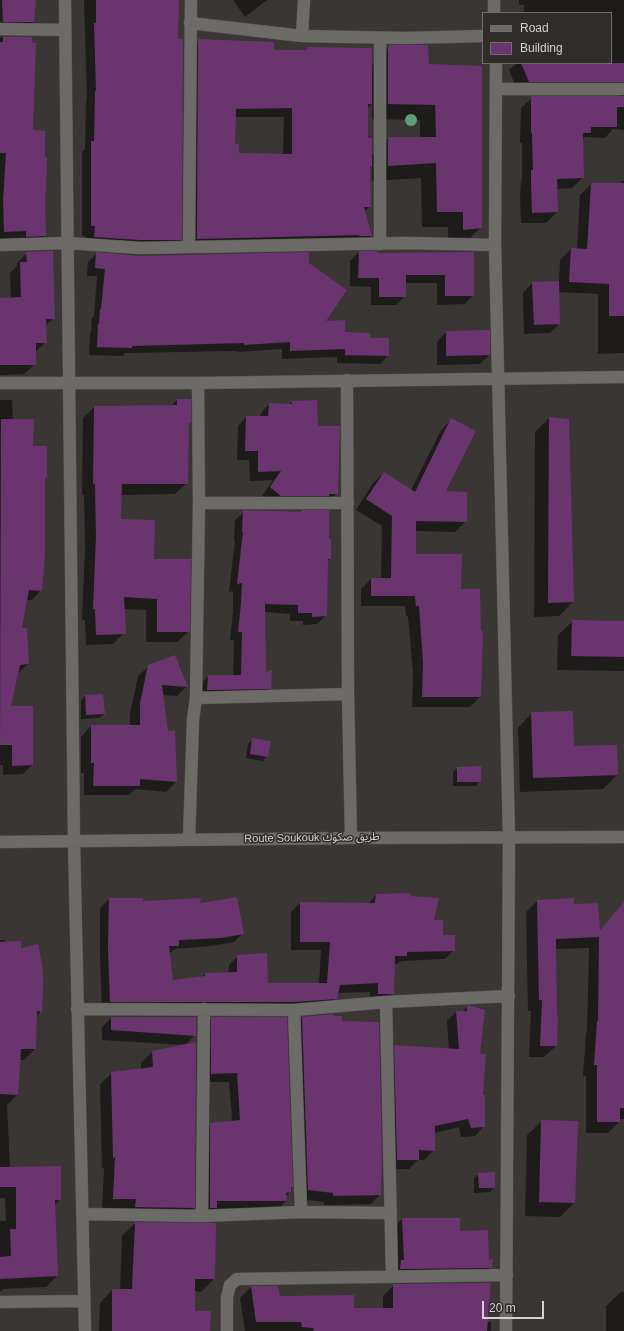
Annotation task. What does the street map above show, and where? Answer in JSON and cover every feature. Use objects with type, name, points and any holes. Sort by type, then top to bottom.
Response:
[{"type":"street","points":[[64,0],[74,841],[85,1331]]},
{"type":"street","points":[[189,247],[191,0]]},
{"type":"street","points":[[302,36],[304,0]]},
{"type":"street","points":[[494,0],[494,12]]},
{"type":"street","points":[[190,23],[302,36],[380,38],[482,36]]},
{"type":"street","points":[[0,29],[65,30]]},
{"type":"street","points":[[380,38],[380,244]]},
{"type":"street","points":[[496,64],[495,245],[509,837],[506,1331]]},
{"type":"street","points":[[497,89],[624,89]]},
{"type":"street","points":[[0,245],[67,243],[140,248],[380,244],[495,245]]},
{"type":"street","points":[[0,383],[198,383],[347,380],[499,380],[624,377]]},
{"type":"street","points":[[347,380],[348,694],[351,838]]},
{"type":"street","points":[[189,840],[193,720],[196,698],[199,503],[198,383]]},
{"type":"street","points":[[199,503],[348,503]]},
{"type":"street","points":[[196,698],[348,694]]},
{"type":"street","name":"Route Soukouk طريق صكوك","points":[[0,842],[624,837]]},
{"type":"street","points":[[78,1009],[294,1010],[386,1002],[509,996]]},
{"type":"street","points":[[386,1002],[392,1276]]},
{"type":"street","points":[[202,1216],[204,1009]]},
{"type":"street","points":[[294,1010],[301,1212]]},
{"type":"street","points":[[82,1214],[202,1216],[301,1212],[391,1214]]},
{"type":"street","points":[[227,1331],[227,1297],[230,1285],[237,1278],[506,1275]]},
{"type":"street","points":[[0,1302],[84,1301]]},
{"type":"building","points":[[2,0],[36,0],[34,22],[3,22]]},
{"type":"building","points":[[96,0],[179,0],[178,39],[183,39],[182,240],[140,240],[94,237],[95,226],[91,226],[91,141],[94,141],[96,91],[94,23],[96,23]]},
{"type":"building","points":[[3,37],[32,37],[32,43],[36,43],[33,130],[45,131],[45,157],[47,157],[45,193],[46,236],[26,237],[26,231],[4,232],[3,201],[6,153],[0,153],[0,42],[3,42]]},
{"type":"building","points":[[198,39],[274,42],[274,50],[307,50],[307,47],[372,48],[372,104],[368,104],[368,137],[372,138],[372,167],[370,167],[371,207],[364,207],[372,236],[359,235],[197,239]],"holes":[[[292,108],[292,154],[239,153],[239,144],[235,144],[236,109]]]},
{"type":"building","points":[[389,45],[428,45],[429,64],[482,66],[482,228],[463,230],[463,212],[437,212],[436,163],[388,166],[388,137],[436,137],[435,105],[388,104]]},
{"type":"building","points":[[624,63],[624,82],[529,82],[521,64]]},
{"type":"building","points":[[531,96],[624,96],[624,107],[617,107],[617,127],[591,127],[591,133],[583,133],[584,178],[557,179],[558,212],[532,213],[531,170],[533,170]]},
{"type":"building","points":[[591,183],[624,183],[624,316],[609,316],[609,284],[569,282],[571,248],[587,249]]},
{"type":"building","points":[[53,251],[55,319],[46,319],[47,343],[36,343],[36,365],[0,365],[0,298],[21,297],[20,262],[27,262],[26,252]]},
{"type":"building","points":[[359,251],[377,251],[378,253],[474,252],[474,296],[445,296],[445,275],[406,275],[406,297],[379,297],[379,278],[358,278]]},
{"type":"building","points":[[96,252],[140,256],[309,252],[309,263],[347,290],[326,321],[345,320],[345,332],[370,333],[370,338],[389,338],[389,356],[345,355],[345,349],[290,351],[290,342],[244,345],[244,343],[132,346],[132,348],[97,347],[98,324],[105,269],[95,268]]},
{"type":"building","points":[[559,281],[560,324],[534,325],[532,282]]},
{"type":"building","points":[[490,330],[490,355],[446,356],[446,331]]},
{"type":"building","points":[[177,399],[191,399],[188,484],[122,484],[121,519],[155,520],[154,559],[191,559],[190,632],[157,632],[157,599],[124,597],[126,634],[96,635],[95,609],[93,609],[96,536],[95,484],[93,484],[94,406],[177,405]]},
{"type":"building","points":[[317,400],[318,426],[340,426],[338,494],[329,494],[329,496],[281,496],[270,487],[281,471],[258,472],[258,451],[245,451],[246,416],[268,416],[269,403],[292,404],[292,401]]},
{"type":"building","points":[[549,417],[569,419],[574,602],[548,603]]},
{"type":"building","points":[[451,418],[476,431],[446,491],[467,492],[467,522],[416,521],[416,554],[462,554],[461,589],[480,589],[481,631],[483,631],[481,697],[422,697],[423,662],[419,606],[416,606],[415,596],[371,596],[371,578],[391,578],[392,516],[366,499],[384,472],[415,492]]},
{"type":"building","points":[[1,419],[34,419],[33,446],[47,446],[47,478],[45,478],[45,555],[42,591],[29,590],[22,628],[27,628],[29,664],[20,665],[11,706],[33,706],[33,765],[12,766],[12,745],[0,745]]},
{"type":"building","points":[[243,510],[302,512],[301,510],[329,510],[331,559],[328,559],[327,616],[312,617],[312,613],[298,613],[298,605],[265,604],[266,672],[272,670],[271,689],[207,690],[208,675],[241,675],[242,632],[238,632],[242,583],[237,584],[243,532]]},
{"type":"building","points":[[572,620],[624,621],[624,657],[571,656]]},
{"type":"building","points":[[175,655],[188,687],[162,685],[168,731],[175,730],[177,782],[140,779],[140,786],[93,786],[94,763],[91,763],[91,725],[140,725],[140,703],[148,665]]},
{"type":"building","points":[[103,694],[105,714],[86,715],[85,695]]},
{"type":"building","points":[[573,711],[574,746],[617,745],[618,775],[533,778],[531,712]]},
{"type":"building","points":[[252,738],[271,741],[268,757],[250,754]]},
{"type":"building","points":[[481,766],[481,782],[457,782],[457,767]]},
{"type":"building","points":[[410,893],[410,896],[439,898],[434,920],[443,920],[443,935],[455,935],[455,951],[407,952],[407,956],[395,956],[394,994],[378,994],[378,983],[340,985],[337,999],[294,1002],[110,1002],[108,950],[109,898],[143,898],[143,901],[201,898],[200,903],[237,897],[244,934],[221,938],[179,940],[179,946],[169,946],[173,980],[205,976],[205,973],[237,972],[237,955],[267,953],[268,983],[327,983],[330,942],[300,942],[300,902],[375,903],[376,894]]},
{"type":"building","points":[[574,898],[574,904],[598,903],[600,930],[624,902],[624,1108],[620,1108],[620,1122],[597,1122],[597,1065],[594,1065],[598,1021],[599,937],[556,939],[558,1015],[557,1046],[540,1046],[542,1000],[539,1000],[537,900]]},
{"type":"building","points":[[21,941],[21,948],[38,944],[43,971],[42,1012],[37,1011],[36,1049],[21,1049],[18,1095],[0,1094],[0,942]]},
{"type":"building","points":[[468,1005],[485,1010],[480,1054],[486,1054],[483,1095],[485,1095],[485,1127],[471,1128],[468,1119],[435,1126],[435,1151],[419,1150],[419,1160],[397,1160],[394,1045],[459,1049],[456,1011],[467,1011]]},
{"type":"building","points":[[334,1014],[333,1016],[342,1016],[342,1021],[379,1022],[382,1162],[381,1195],[333,1196],[333,1193],[308,1190],[302,1017]]},
{"type":"building","points":[[111,1017],[196,1017],[196,1036],[111,1030]]},
{"type":"building","points":[[211,1017],[287,1017],[293,1187],[291,1187],[291,1192],[286,1193],[287,1201],[217,1201],[217,1208],[210,1208],[210,1123],[240,1120],[237,1073],[211,1074]]},
{"type":"building","points":[[196,1042],[195,1208],[135,1207],[136,1199],[113,1199],[115,1157],[113,1158],[111,1072],[153,1067],[152,1051]]},
{"type":"building","points":[[541,1120],[578,1121],[575,1203],[539,1202]]},
{"type":"building","points":[[61,1166],[61,1200],[55,1200],[58,1276],[0,1279],[0,1257],[11,1256],[10,1229],[16,1229],[16,1187],[0,1187],[0,1167]]},
{"type":"building","points":[[495,1172],[495,1188],[479,1188],[478,1173]]},
{"type":"building","points":[[402,1218],[460,1218],[460,1231],[488,1230],[489,1260],[493,1259],[492,1268],[400,1269],[401,1260],[404,1260]]},
{"type":"building","points":[[135,1222],[216,1223],[215,1279],[195,1279],[195,1311],[211,1311],[210,1331],[112,1331],[112,1289],[132,1289]]},
{"type":"building","points":[[491,1283],[487,1331],[314,1331],[313,1328],[302,1327],[301,1322],[256,1322],[251,1286],[278,1286],[280,1296],[354,1295],[354,1308],[393,1308],[393,1284]]}]
